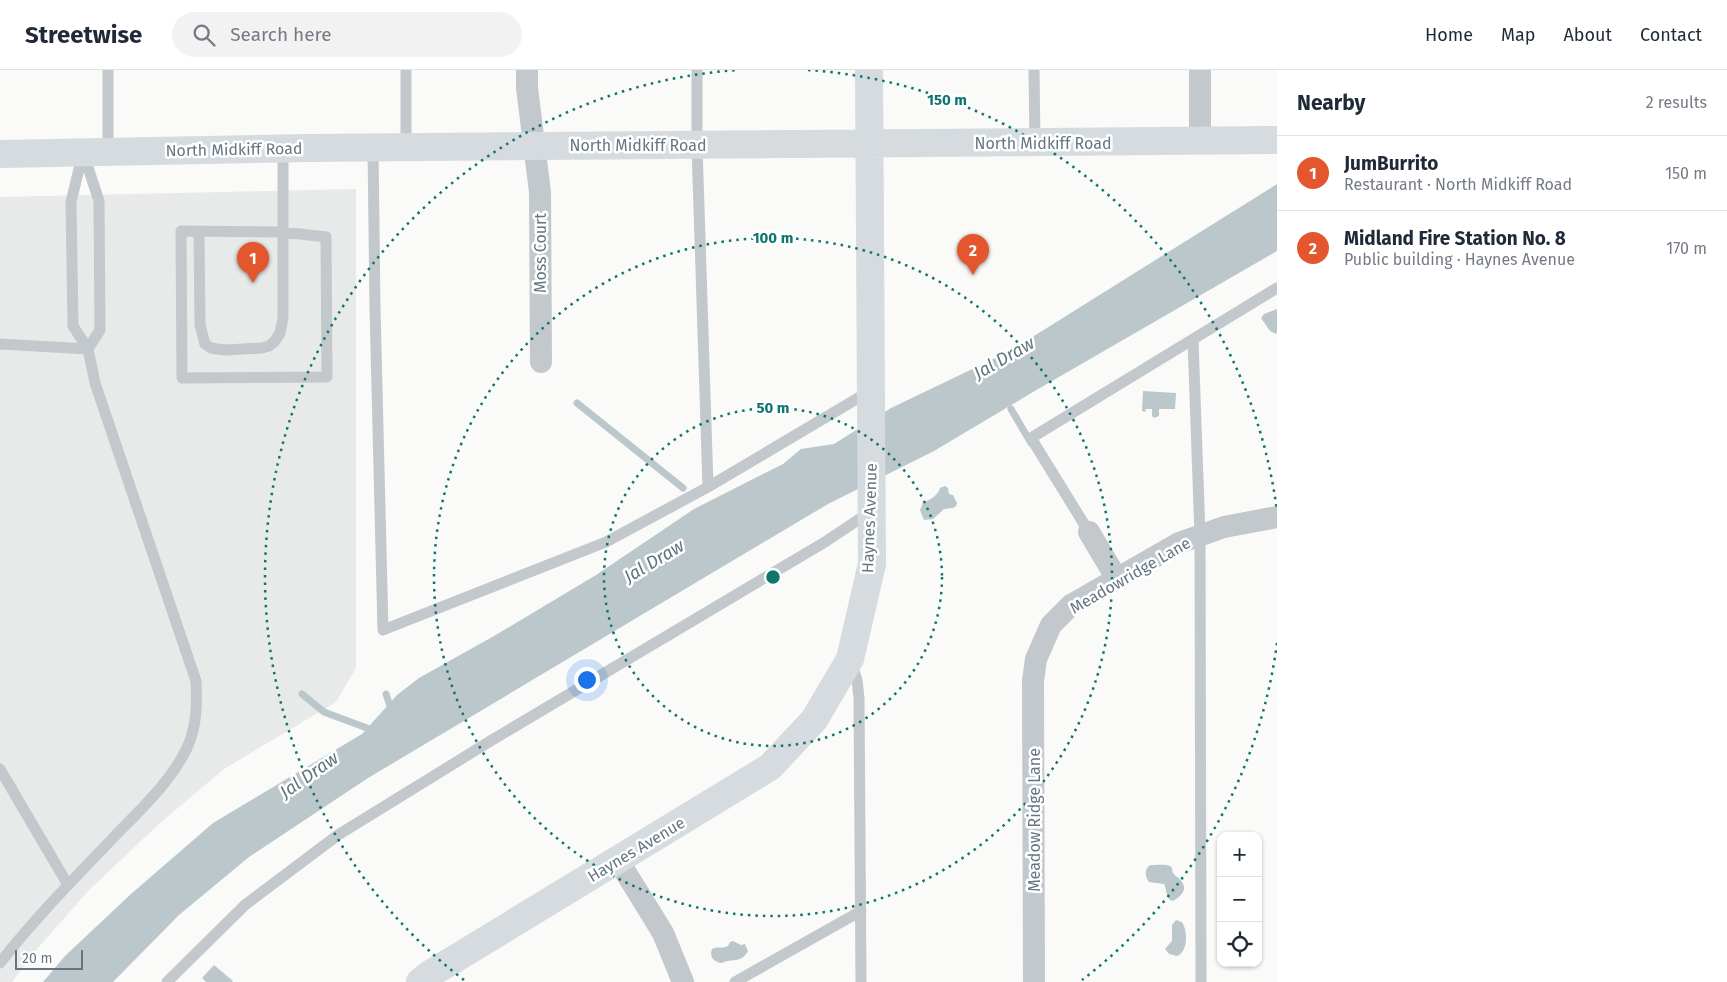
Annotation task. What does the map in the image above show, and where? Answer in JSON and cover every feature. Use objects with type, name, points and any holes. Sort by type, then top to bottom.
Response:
[{"type":"main road","name":"Haynes Avenue","points":[[420,982],[430,974],[770,767],[814,720],[850,659],[872,564],[870,70]]},
{"type":"main road","name":"North Midkiff Road","points":[[0,154],[533,145],[697,146],[1276,140]]},
{"type":"street","name":"Moss Court","points":[[527,70],[533,145],[540,192],[541,362]]},
{"type":"street","points":[[1200,70],[1200,127],[1202,142]]},
{"type":"street","name":"Meadowridge Lane","points":[[1036,658],[1051,625],[1071,605],[1179,543],[1224,527],[1277,517]]},
{"type":"street","points":[[1089,532],[1117,579]]},
{"type":"street","name":"Meadow Ridge Lane","points":[[1034,982],[1033,680],[1036,658]]},
{"type":"street","points":[[618,860],[663,932],[683,982]]},
{"type":"lane","points":[[88,349],[100,330],[99,201],[96,152],[108,70]]},
{"type":"lane","points":[[406,70],[406,147]]},
{"type":"lane","points":[[697,70],[697,146],[708,487]]},
{"type":"lane","points":[[1034,70],[1035,143]]},
{"type":"lane","points":[[373,148],[383,630],[606,542],[871,399]]},
{"type":"lane","points":[[199,231],[200,325],[205,344],[211,348],[226,350],[269,346],[280,333],[283,318],[283,149]]},
{"type":"lane","points":[[0,963],[35,920],[166,782],[187,748],[197,714],[196,680],[95,383],[88,349],[73,326],[72,202],[96,152]]},
{"type":"lane","points":[[181,231],[283,232],[326,237],[327,377],[182,378],[181,231]]},
{"type":"lane","points":[[1089,532],[1031,438],[1277,288]]},
{"type":"lane","points":[[1193,340],[1200,535],[1201,982]]},
{"type":"lane","points":[[0,344],[88,349]]},
{"type":"lane","points":[[167,982],[245,905],[338,835],[492,740],[825,542],[872,504]]},
{"type":"lane","points":[[850,659],[857,680],[860,698],[861,982]]},
{"type":"lane","points":[[0,769],[68,885]]},
{"type":"lane","points":[[735,982],[861,911]]},
{"type":"shaded area","points":[[356,189],[356,668],[336,702],[224,769],[160,823],[88,891],[37,949],[12,982],[0,982],[0,197]]},
{"type":"water","name":"Jal Draw","points":[[1277,184],[1277,251],[934,451],[828,504],[368,778],[249,857],[179,915],[113,982],[43,982],[65,956],[131,894],[213,823],[362,734],[397,695],[419,678],[596,575],[694,509],[783,464],[801,449],[834,444],[891,408],[1010,351]]},
{"type":"water","points":[[1277,309],[1276,334],[1270,331],[1261,318],[1264,314]]},
{"type":"water","points":[[1143,391],[1176,393],[1175,409],[1159,409],[1159,416],[1154,418],[1152,416],[1152,409],[1146,409],[1145,412],[1142,411]]},
{"type":"water","points":[[945,486],[948,488],[949,494],[953,495],[957,503],[956,506],[944,509],[933,519],[924,520],[920,510],[923,503]]},
{"type":"water","points":[[1150,865],[1170,866],[1173,873],[1184,885],[1181,895],[1173,901],[1170,900],[1164,884],[1149,882],[1146,873]]},
{"type":"water","points":[[1176,920],[1182,922],[1186,936],[1185,946],[1181,954],[1177,956],[1169,954],[1165,949],[1172,941],[1172,925]]},
{"type":"water","points":[[733,941],[741,945],[745,944],[748,951],[742,958],[722,963],[713,959],[712,949],[726,947]]},
{"type":"water","points":[[214,965],[233,981],[206,982],[202,978]]},
{"type":"waterway","points":[[577,403],[683,488]]},
{"type":"waterway","points":[[1011,409],[1031,443]]},
{"type":"waterway","points":[[302,694],[324,712],[375,731]]},
{"type":"waterway","points":[[386,694],[392,712]]},
{"type":"place","name":"Midland Fire Station No. 8","points":[[973,275]]},
{"type":"place","name":"JumBurrito","points":[[253,283]]}]
